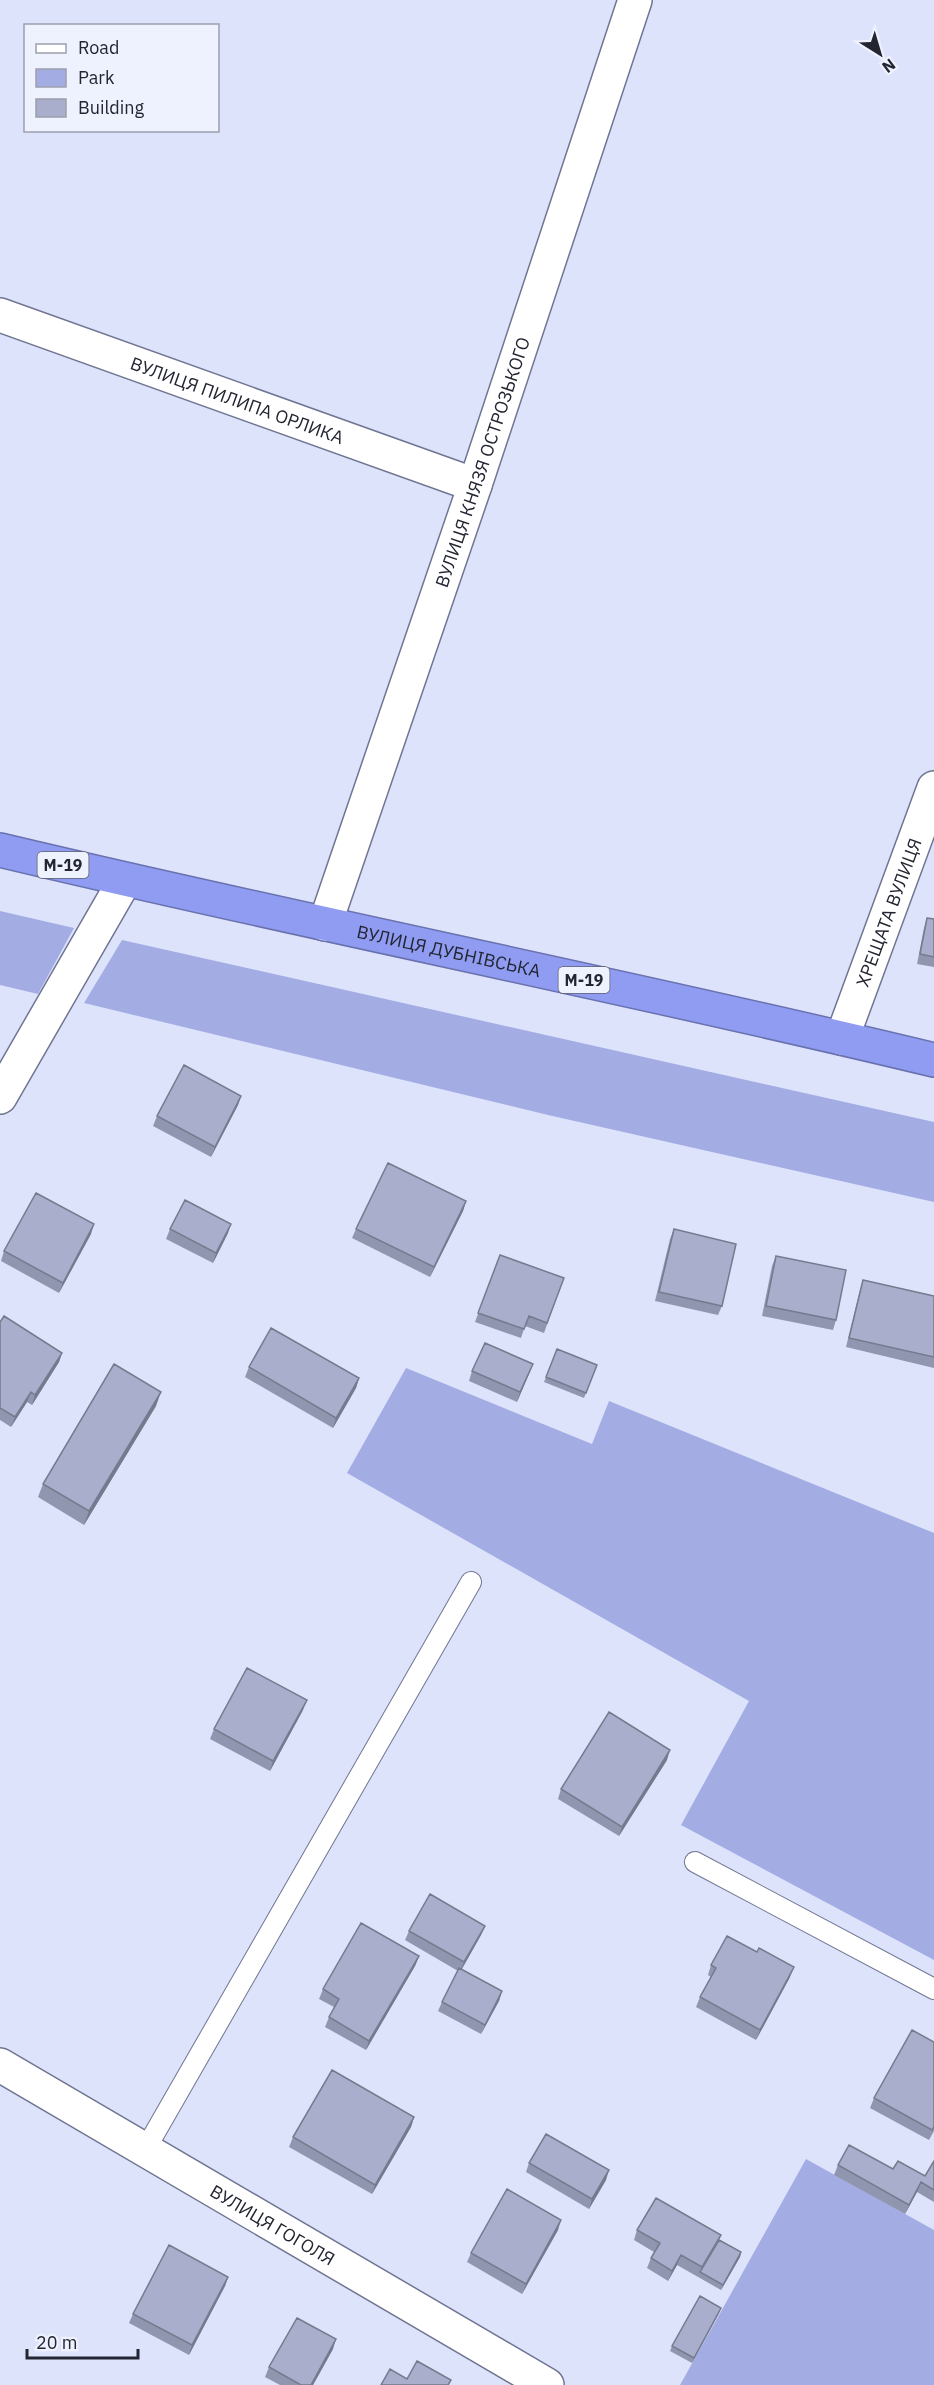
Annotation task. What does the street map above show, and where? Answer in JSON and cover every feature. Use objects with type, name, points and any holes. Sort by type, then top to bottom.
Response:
[{"type":"highway","name":"ВУЛИЦЯ ДУБНІВСЬКА","points":[[0,850],[125,880],[934,1060]]},
{"type":"street","name":"ВУЛИЦЯ КНЯЗЯ ОСТРОЗЬКОГО","points":[[326,924],[475,485],[635,0]]},
{"type":"street","name":"ВУЛИЦЯ ПИЛИПА ОРЛИКА","points":[[0,315],[475,485]]},
{"type":"street","name":"ХРЕЩАТА ВУЛИЦЯ","points":[[842,1038],[934,788]]},
{"type":"street","points":[[0,1097],[125,880]]},
{"type":"street","name":"ВУЛИЦЯ ГОГОЛЯ","points":[[0,2065],[547,2385]]},
{"type":"lane","points":[[145,2150],[471,1582]]},
{"type":"lane","points":[[695,1862],[934,1989]]},
{"type":"green space","points":[[0,911],[74,928],[38,994],[0,985]]},
{"type":"green space","points":[[122,940],[934,1122],[934,1202],[548,1115],[84,1003]]},
{"type":"green space","points":[[406,1368],[592,1444],[609,1401],[934,1533],[934,1960],[681,1825],[749,1701],[347,1473]]},
{"type":"green space","points":[[806,2159],[934,2230],[934,2385],[680,2385]]},
{"type":"building","points":[[927,918],[934,919],[934,957],[920,954]]},
{"type":"building","points":[[184,1065],[241,1096],[215,1147],[157,1116]]},
{"type":"building","points":[[388,1163],[466,1201],[434,1267],[356,1229]]},
{"type":"building","points":[[36,1193],[94,1224],[63,1283],[4,1251]]},
{"type":"building","points":[[185,1200],[231,1224],[216,1253],[170,1229]]},
{"type":"building","points":[[674,1229],[736,1244],[722,1306],[659,1292]]},
{"type":"building","points":[[500,1255],[564,1278],[547,1323],[529,1316],[524,1329],[478,1313]]},
{"type":"building","points":[[776,1256],[846,1270],[836,1320],[766,1306]]},
{"type":"building","points":[[863,1280],[934,1296],[934,1357],[849,1338]]},
{"type":"building","points":[[4,1316],[62,1353],[35,1395],[31,1392],[15,1417],[0,1408],[0,1322]]},
{"type":"building","points":[[271,1328],[359,1378],[336,1418],[249,1367]]},
{"type":"building","points":[[485,1343],[533,1364],[520,1392],[472,1371]]},
{"type":"building","points":[[557,1349],[597,1365],[586,1393],[546,1377]]},
{"type":"building","points":[[114,1364],[161,1392],[89,1511],[43,1484]]},
{"type":"building","points":[[247,1668],[307,1700],[273,1761],[214,1729]]},
{"type":"building","points":[[609,1712],[670,1750],[622,1827],[561,1789]]},
{"type":"building","points":[[430,1894],[485,1926],[464,1962],[409,1931]]},
{"type":"building","points":[[361,1923],[419,1956],[369,2041],[329,2017],[339,1999],[323,1989]]},
{"type":"building","points":[[727,1936],[757,1952],[759,1948],[794,1967],[760,2030],[700,1997],[716,1968],[711,1965]]},
{"type":"building","points":[[459,1968],[502,1991],[485,2025],[442,2002]]},
{"type":"building","points":[[912,2030],[934,2042],[934,2127],[932,2130],[874,2098]]},
{"type":"building","points":[[332,2070],[414,2117],[375,2185],[293,2137]]},
{"type":"building","points":[[546,2134],[609,2170],[592,2199],[529,2163]]},
{"type":"building","points":[[849,2145],[893,2169],[898,2161],[925,2176],[934,2161],[934,2190],[921,2182],[909,2205],[838,2165]]},
{"type":"building","points":[[507,2189],[561,2220],[526,2284],[471,2253]]},
{"type":"building","points":[[656,2198],[721,2235],[702,2267],[681,2255],[672,2271],[651,2258],[660,2243],[637,2230]]},
{"type":"building","points":[[719,2240],[741,2252],[723,2285],[700,2272]]},
{"type":"building","points":[[169,2245],[228,2277],[192,2345],[133,2314]]},
{"type":"building","points":[[700,2296],[721,2308],[694,2358],[672,2346]]},
{"type":"building","points":[[297,2318],[336,2339],[311,2385],[301,2385],[269,2367]]},
{"type":"building","points":[[417,2361],[451,2380],[448,2385],[381,2385],[390,2369],[407,2379]]}]
